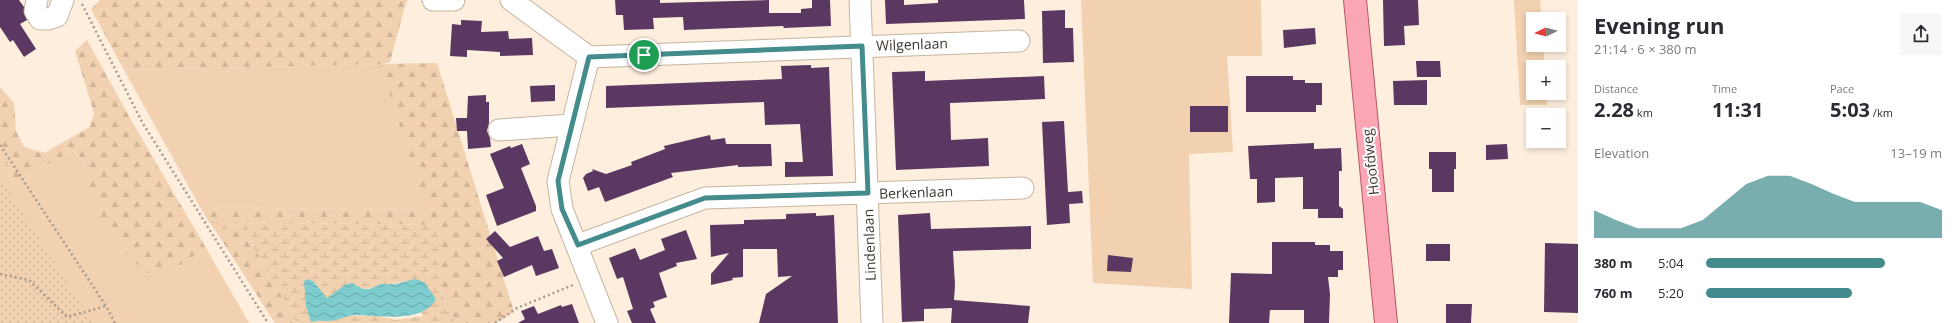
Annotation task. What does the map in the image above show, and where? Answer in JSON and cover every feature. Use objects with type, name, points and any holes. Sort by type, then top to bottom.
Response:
[{"type":"main road","name":"Hoofdweg","points":[[1355,0],[1386,323]]},
{"type":"street","points":[[37,0],[35,11],[40,19],[48,19],[57,16],[63,0]]},
{"type":"street","points":[[433,0],[454,0]]},
{"type":"street","points":[[511,0],[589,57],[558,181],[562,209],[578,245],[607,323]]},
{"type":"street","name":"Lindenlaan","points":[[860,0],[872,323]]},
{"type":"street","name":"Wilgenlaan","points":[[589,57],[1019,41]]},
{"type":"street","points":[[499,130],[571,125]]},
{"type":"street","name":"Berkenlaan","points":[[578,245],[705,198],[1023,188]]},
{"type":"path","points":[[81,0],[82,5],[142,122],[268,323]]},
{"type":"path","points":[[0,145],[106,306],[115,323]]},
{"type":"path","points":[[0,274],[29,280],[67,317],[106,306]]},
{"type":"path","points":[[495,323],[517,308],[590,278]]},
{"type":"green space","points":[[100,0],[408,0],[405,6],[390,62],[383,64],[437,63],[514,312],[496,323],[456,323],[443,297],[436,225],[209,222],[200,207],[427,210],[380,64],[124,70],[91,9]]},
{"type":"green space","points":[[1081,0],[1261,0],[1262,56],[1227,56],[1233,152],[1189,154],[1192,289],[1093,283]]},
{"type":"green space","points":[[1514,0],[1540,0],[1541,12],[1526,12],[1526,52],[1544,52],[1544,60],[1526,60],[1526,100],[1547,100],[1547,105],[1520,105]]},
{"type":"green space","points":[[87,40],[131,120],[206,248],[182,264],[148,273],[130,257],[114,238],[101,217],[92,195],[88,177],[82,161],[74,150],[16,181],[0,155],[0,87],[14,103],[16,131],[24,147],[44,153],[90,127],[94,113],[75,51]]},
{"type":"green space","points":[[380,64],[428,210],[200,207],[124,70]]},
{"type":"green space","points":[[74,150],[83,165],[92,194],[182,264],[206,248],[249,323],[0,323],[0,155],[16,181]]},
{"type":"green space","points":[[0,177],[93,323],[0,323]]},
{"type":"green space","points":[[209,222],[437,225],[443,297],[456,323],[297,323],[243,228],[215,230]],"holes":[[[405,281],[423,316],[395,320],[377,316],[348,316],[330,321],[316,321],[306,306],[306,297],[324,295],[327,298],[352,283],[364,289]]]},
{"type":"green space","points":[[243,227],[297,323],[275,323],[215,230]]},
{"type":"water","points":[[308,279],[313,281],[327,298],[346,284],[352,283],[363,289],[369,289],[381,284],[395,284],[415,279],[424,282],[436,299],[430,307],[422,312],[412,315],[390,317],[353,315],[329,321],[311,322],[306,306],[304,281]]},
{"type":"building","points":[[0,0],[19,0],[24,7],[27,20],[20,24],[36,49],[24,57],[13,40],[10,42],[0,27]]},
{"type":"building","points":[[615,0],[660,0],[660,3],[769,0],[769,13],[801,13],[801,9],[812,8],[812,0],[830,0],[831,26],[784,28],[783,26],[684,30],[683,17],[653,18],[654,29],[624,30],[623,15],[616,15]]},
{"type":"building","points":[[885,0],[904,0],[904,5],[938,3],[938,0],[1024,0],[1025,19],[886,24]]},
{"type":"building","points":[[1383,0],[1418,0],[1419,25],[1404,26],[1405,45],[1384,46]]},
{"type":"building","points":[[1065,10],[1065,28],[1073,28],[1074,62],[1043,63],[1042,11]]},
{"type":"building","points":[[461,20],[482,21],[481,32],[508,31],[509,39],[532,38],[533,55],[500,56],[500,52],[467,50],[467,57],[450,56],[452,24],[461,25]]},
{"type":"building","points":[[1315,28],[1316,44],[1284,48],[1283,30]]},
{"type":"building","points":[[1416,61],[1440,61],[1441,77],[1417,77]]},
{"type":"building","points":[[811,65],[811,68],[829,67],[833,176],[785,177],[785,162],[803,162],[800,124],[765,125],[764,102],[606,108],[606,86],[782,79],[781,66]]},
{"type":"building","points":[[925,71],[925,81],[1044,76],[1045,99],[950,103],[951,140],[988,138],[989,166],[896,170],[892,72]]},
{"type":"building","points":[[1246,76],[1293,76],[1293,80],[1305,80],[1305,83],[1322,83],[1322,105],[1316,105],[1316,112],[1246,112]]},
{"type":"building","points":[[1427,80],[1427,105],[1394,105],[1393,81]]},
{"type":"building","points":[[555,85],[555,101],[531,102],[530,86]]},
{"type":"building","points":[[486,95],[486,102],[489,102],[489,123],[487,131],[490,138],[491,147],[468,149],[467,131],[457,131],[456,118],[467,118],[468,96]]},
{"type":"building","points":[[1190,106],[1228,106],[1228,132],[1190,132]]},
{"type":"building","points":[[1064,121],[1068,192],[1082,191],[1083,203],[1069,204],[1070,223],[1047,225],[1042,122]]},
{"type":"building","points":[[710,135],[711,140],[725,138],[726,144],[771,144],[772,166],[738,167],[738,165],[671,173],[673,177],[605,202],[599,187],[588,191],[583,178],[586,174],[593,171],[592,169],[606,174],[632,165],[631,162],[665,149],[664,146]]},
{"type":"building","points":[[1314,143],[1314,149],[1341,148],[1342,171],[1339,171],[1339,206],[1343,209],[1343,218],[1318,218],[1318,209],[1303,209],[1303,177],[1275,178],[1275,202],[1257,203],[1257,179],[1250,179],[1248,146]]},
{"type":"building","points":[[522,144],[530,164],[521,168],[536,206],[536,211],[497,226],[486,195],[504,188],[490,154],[510,146],[511,148]]},
{"type":"building","points":[[1507,144],[1508,159],[1486,160],[1486,145]]},
{"type":"building","points":[[1429,152],[1456,152],[1454,192],[1432,192],[1432,169],[1429,169]]},
{"type":"building","points":[[816,213],[816,216],[834,215],[838,323],[759,323],[766,294],[792,276],[778,277],[777,249],[743,249],[743,277],[732,278],[733,280],[711,285],[711,274],[729,253],[711,257],[710,225],[744,224],[744,220],[786,219],[786,214]]},
{"type":"building","points":[[930,213],[931,229],[1031,226],[1031,249],[953,251],[955,285],[954,300],[1030,306],[1028,323],[951,323],[952,308],[924,309],[924,321],[902,322],[898,215]]},
{"type":"building","points":[[686,230],[697,259],[676,263],[677,266],[659,273],[667,297],[653,302],[655,307],[650,309],[656,323],[632,323],[627,311],[633,309],[623,277],[617,279],[609,258],[635,248],[640,260],[665,250],[661,239]]},
{"type":"building","points":[[495,231],[510,247],[538,236],[544,251],[552,249],[559,268],[536,276],[532,265],[504,277],[497,261],[503,258],[486,239]]},
{"type":"building","points":[[1272,242],[1315,242],[1315,245],[1330,245],[1330,251],[1343,251],[1343,270],[1338,270],[1338,277],[1328,277],[1330,294],[1329,323],[1304,323],[1304,310],[1270,310],[1269,323],[1229,323],[1231,273],[1272,274]]},
{"type":"building","points":[[1545,243],[1578,244],[1578,313],[1544,312]]},
{"type":"building","points":[[1426,244],[1450,244],[1450,261],[1426,261]]},
{"type":"building","points":[[1108,255],[1133,258],[1131,272],[1107,271]]},
{"type":"building","points":[[572,304],[579,323],[518,323],[525,319],[521,311],[534,306],[538,314],[561,305],[562,307]]},
{"type":"building","points":[[1446,304],[1472,304],[1471,323],[1446,323]]},
{"type":"route","points":[[862,46],[868,193],[705,198],[578,245],[562,209],[558,181],[589,57],[644,55],[862,46]]}]
